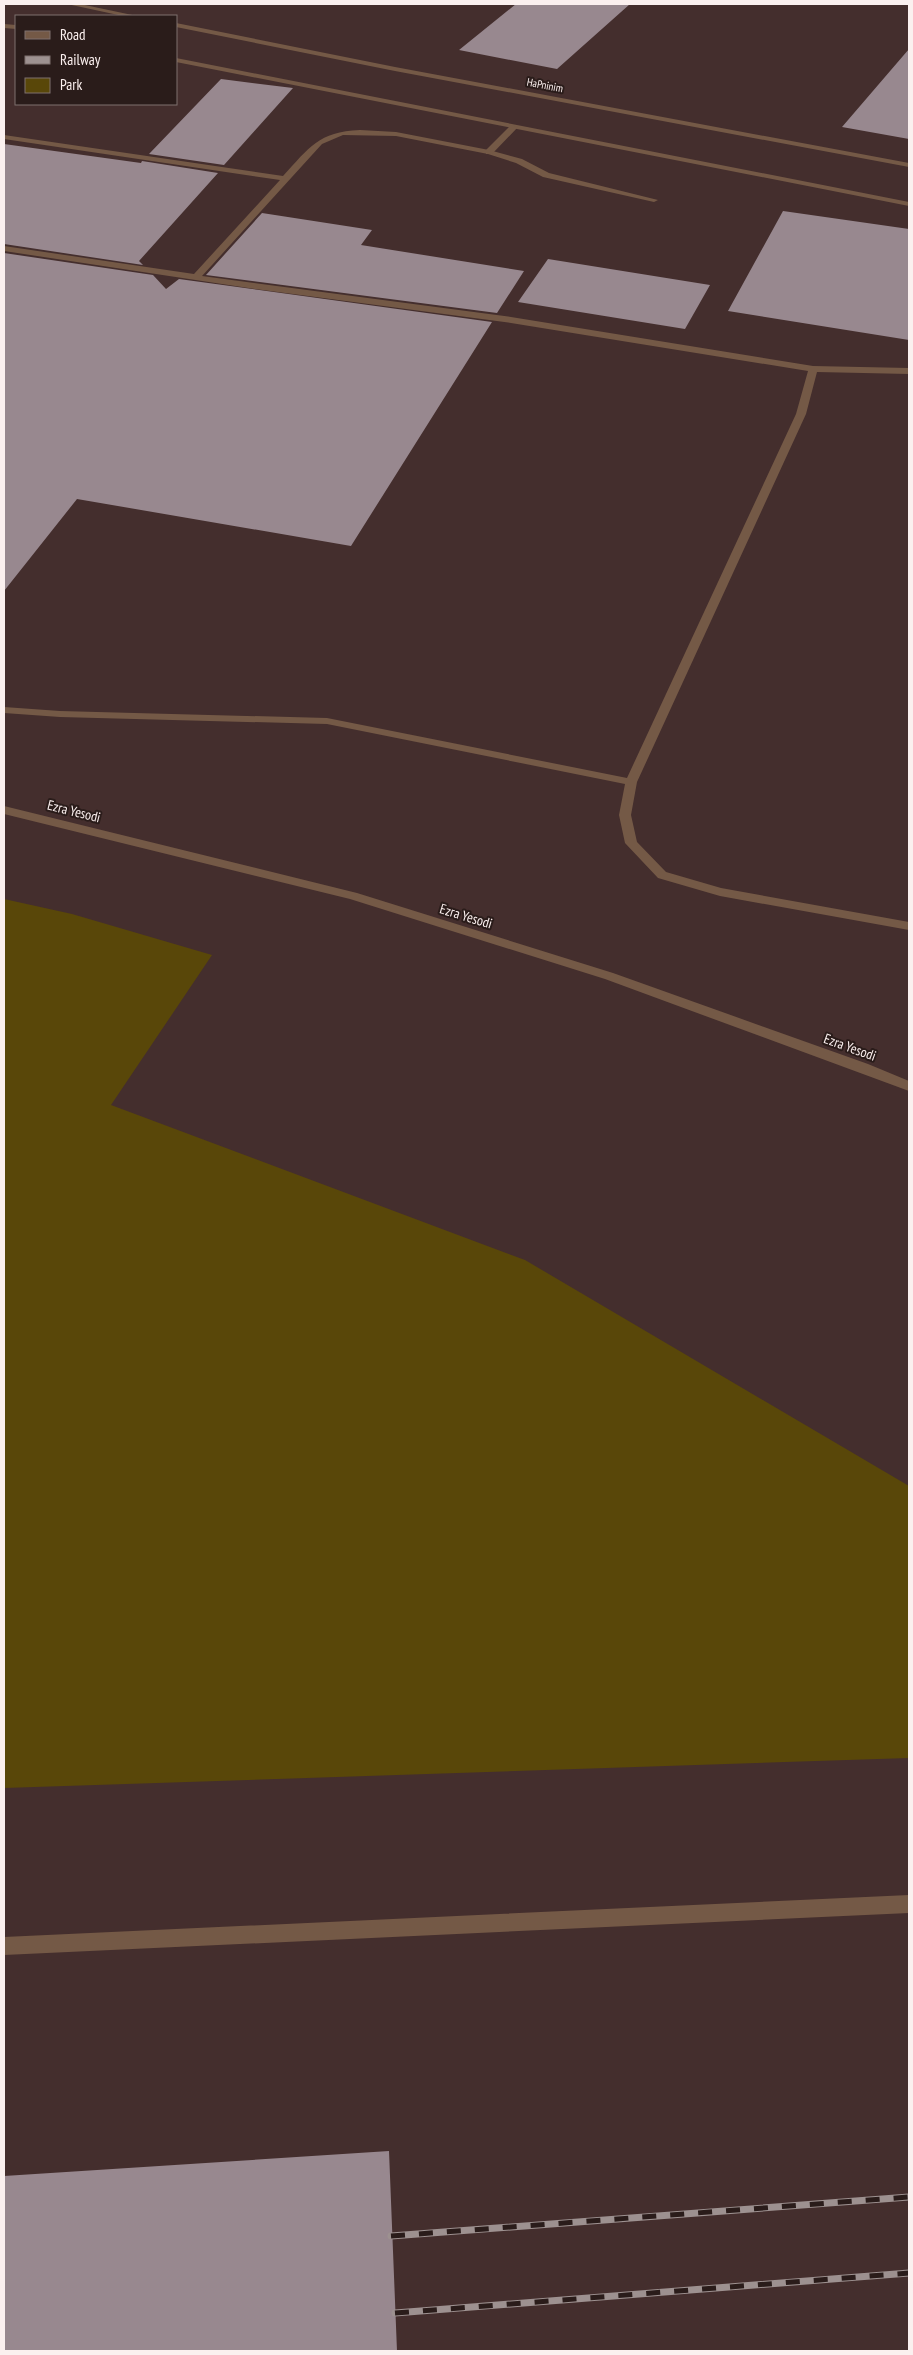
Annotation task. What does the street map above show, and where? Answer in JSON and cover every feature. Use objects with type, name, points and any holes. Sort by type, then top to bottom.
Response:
[{"type":"street","points":[[74,4],[128,15]]},
{"type":"street","name":"HaPninim","points":[[178,25],[909,165]]},
{"type":"street","points":[[178,60],[909,204]]},
{"type":"street","points":[[489,152],[514,127]]},
{"type":"street","points":[[196,277],[319,142],[342,134],[360,132],[396,134],[489,152],[519,161],[546,175],[654,200]]},
{"type":"street","points":[[4,138],[286,179]]},
{"type":"street","points":[[4,249],[511,320],[813,369],[909,371]]},
{"type":"street","points":[[813,369],[801,414],[631,782],[625,815],[631,843],[662,875],[720,892],[909,926]]},
{"type":"street","points":[[4,710],[60,714],[327,721],[631,782]]},
{"type":"street","name":"Ezra Yesodi","points":[[4,810],[52,820],[362,899],[608,976],[863,1067],[909,1086]]},
{"type":"street","points":[[4,1946],[909,1904]]},
{"type":"shaded area","points":[[4,4],[909,4],[909,2351],[4,2351]]},
{"type":"green space","points":[[4,899],[72,914],[212,955],[111,1105],[525,1260],[909,1486],[909,1758],[4,1788]]},
{"type":"building","points":[[516,4],[630,4],[557,69],[459,50]]},
{"type":"building","points":[[909,49],[909,139],[842,127]]},
{"type":"building","points":[[221,79],[293,88],[224,165],[149,154]]},
{"type":"building","points":[[4,144],[141,163],[142,161],[218,173],[139,261],[143,265],[4,244]]},
{"type":"building","points":[[783,211],[909,229],[909,340],[728,311]]},
{"type":"building","points":[[262,213],[372,230],[361,245],[524,271],[497,313],[206,275]]},
{"type":"building","points":[[4,253],[153,275],[166,289],[179,279],[492,322],[351,546],[77,499],[4,591]]},
{"type":"building","points":[[548,259],[710,285],[685,329],[518,302]]},
{"type":"building","points":[[389,2151],[397,2351],[4,2351],[4,2176]]},
{"type":"railway","points":[[391,2236],[909,2197]]},
{"type":"railway","points":[[395,2313],[909,2273]]}]
